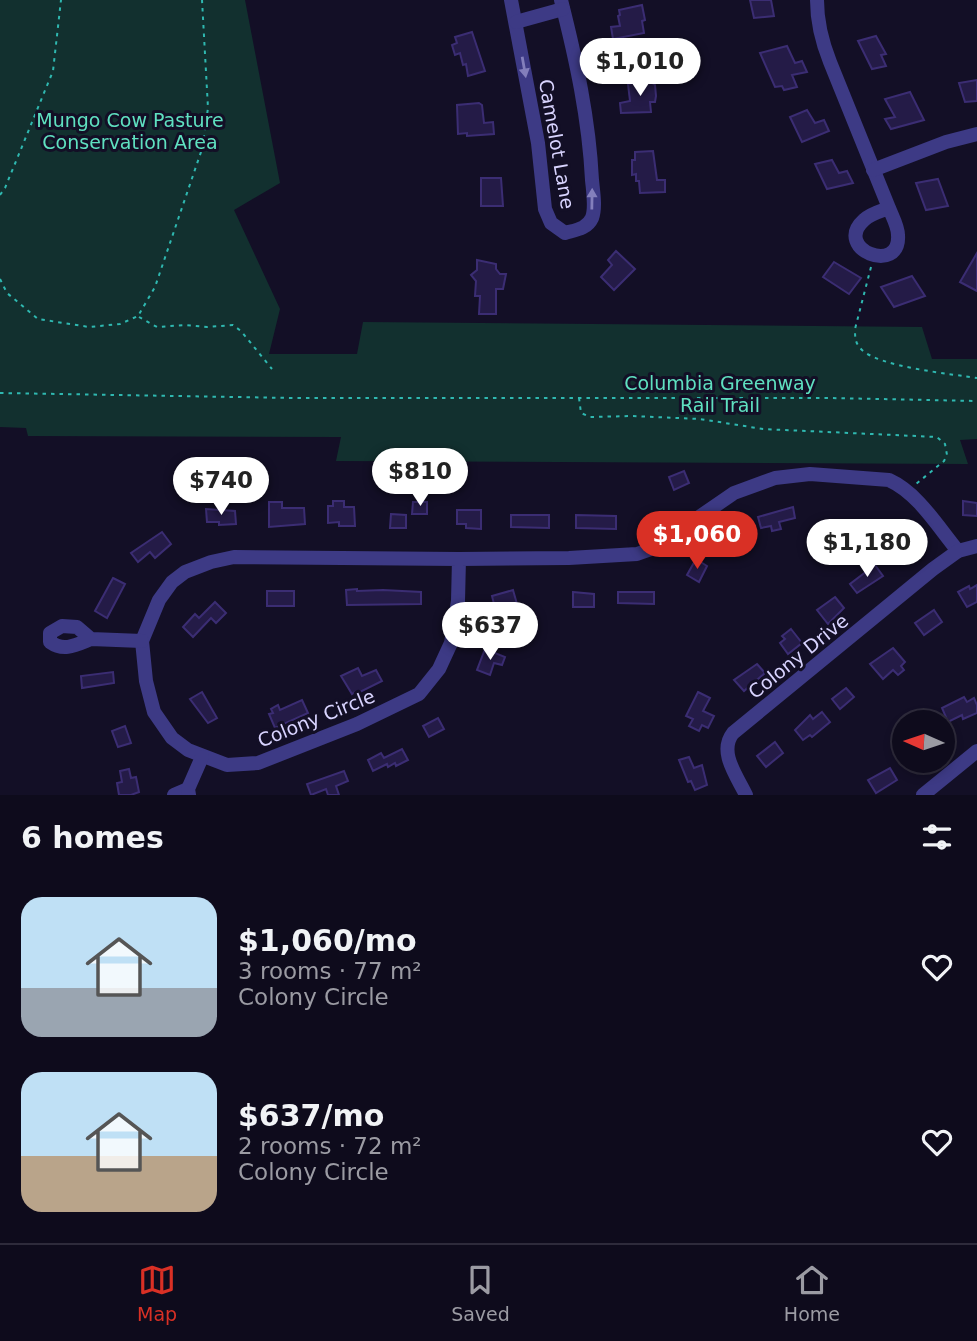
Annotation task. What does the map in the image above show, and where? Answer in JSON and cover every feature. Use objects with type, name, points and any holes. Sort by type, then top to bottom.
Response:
[{"type":"street","name":"Camelot Lane","points":[[511,0],[538,143],[545,209],[551,223],[565,233],[584,228],[592,218],[592,166],[581,90],[562,5],[516,22]]},
{"type":"street","points":[[817,0],[818,20],[825,49],[873,170],[889,208],[898,231],[898,240],[891,251],[883,256],[866,253],[860,247],[858,229],[866,218],[889,208]]},
{"type":"street","points":[[873,170],[946,142],[977,134]]},
{"type":"street","name":"Colony Circle","points":[[459,559],[458,601],[451,643],[439,669],[419,694],[356,724],[258,763],[227,765],[202,757],[172,738],[154,712],[146,681],[142,641],[159,600],[172,582],[185,572],[234,557],[459,559],[637,554],[654,548],[734,493],[775,478],[810,474],[881,478],[898,484],[958,551]]},
{"type":"street","name":"Colony Drive","points":[[746,795],[726,750],[727,741],[733,733],[933,569],[958,551],[977,546]]},
{"type":"street","points":[[91,639],[142,641]]},
{"type":"street","points":[[932,792],[977,751]]},
{"type":"street","points":[[184,793],[202,757]]},
{"type":"path","points":[[0,195],[53,71],[61,0]]},
{"type":"path","points":[[0,279],[7,293],[38,319],[89,327],[120,324],[138,316],[155,287],[202,149],[208,108],[202,0]]},
{"type":"path","points":[[874,256],[855,329],[860,349],[875,358],[910,367],[977,378]]},
{"type":"path","points":[[138,316],[157,327],[185,324],[207,327],[233,325],[272,369]]},
{"type":"path","points":[[0,393],[293,398],[830,398],[977,401]]},
{"type":"path","points":[[579,398],[581,413],[590,417],[700,419],[763,429],[937,437],[945,444],[947,455],[944,461],[906,491]]},
{"type":"green space","points":[[0,0],[245,0],[280,183],[234,210],[280,309],[269,354],[357,354],[363,322],[922,327],[932,359],[977,359],[977,439],[960,440],[968,464],[336,461],[341,437],[28,436],[26,428],[0,427]]},
{"type":"building","points":[[750,0],[771,0],[774,16],[754,18]]},
{"type":"building","points":[[642,5],[644,33],[613,39],[611,27],[620,26],[619,10]]},
{"type":"building","points":[[472,32],[485,71],[468,76],[466,64],[463,65],[460,53],[455,55],[452,45],[457,43],[455,37]]},
{"type":"building","points":[[876,36],[886,54],[881,55],[886,66],[872,69],[858,41]]},
{"type":"building","points":[[787,46],[795,63],[802,61],[807,72],[792,75],[797,87],[784,90],[782,86],[775,87],[760,53]]},
{"type":"building","points":[[648,80],[655,85],[656,96],[655,102],[650,102],[651,112],[621,113],[620,103],[630,101],[628,84]]},
{"type":"building","points":[[977,80],[977,101],[965,102],[959,83]]},
{"type":"building","points":[[910,92],[924,120],[891,129],[885,119],[895,117],[885,99]]},
{"type":"building","points":[[457,105],[482,105],[484,123],[493,122],[494,134],[458,134]]},
{"type":"building","points":[[807,110],[815,123],[824,120],[829,131],[802,142],[790,117]]},
{"type":"building","points":[[653,151],[657,180],[665,180],[665,192],[640,193],[636,174],[632,175],[632,160],[635,160],[635,152]]},
{"type":"building","points":[[832,160],[839,173],[847,171],[853,183],[827,189],[815,164]]},
{"type":"building","points":[[481,178],[501,178],[503,206],[481,206]]},
{"type":"building","points":[[938,179],[948,206],[926,210],[916,183]]},
{"type":"building","points":[[616,251],[635,269],[614,290],[601,277],[612,265],[608,260]]},
{"type":"building","points":[[977,253],[977,291],[960,282]]},
{"type":"building","points":[[477,260],[496,264],[500,274],[506,274],[503,289],[496,289],[496,314],[479,314],[480,296],[475,296],[476,281],[471,275],[477,270]]},
{"type":"building","points":[[834,262],[861,278],[849,294],[823,277]]},
{"type":"building","points":[[912,276],[925,296],[894,307],[881,287]]},
{"type":"building","points":[[684,471],[689,483],[674,490],[669,477]]},
{"type":"building","points":[[333,501],[344,501],[344,507],[354,507],[355,526],[339,526],[339,522],[328,523],[328,506],[333,506]]},
{"type":"building","points":[[963,501],[977,503],[977,516],[963,515]]},
{"type":"building","points":[[269,502],[282,502],[282,508],[304,508],[305,524],[269,527]]},
{"type":"building","points":[[413,502],[427,502],[427,514],[412,514]]},
{"type":"building","points":[[793,507],[795,518],[779,522],[781,529],[772,531],[771,526],[761,528],[758,517]]},
{"type":"building","points":[[206,509],[235,511],[236,524],[219,525],[219,522],[207,522]]},
{"type":"building","points":[[457,510],[481,510],[481,529],[457,524]]},
{"type":"building","points":[[391,514],[406,515],[406,528],[390,528]]},
{"type":"building","points":[[511,515],[549,515],[549,528],[511,527]]},
{"type":"building","points":[[576,515],[616,516],[616,529],[576,528]]},
{"type":"building","points":[[162,532],[171,544],[155,558],[150,552],[138,562],[131,553]]},
{"type":"building","points":[[904,537],[913,549],[897,561],[888,550]]},
{"type":"building","points":[[696,559],[707,566],[699,582],[687,575]]},
{"type":"building","points":[[875,565],[883,576],[857,593],[850,584]]},
{"type":"building","points":[[113,578],[125,584],[107,618],[95,611]]},
{"type":"building","points":[[977,585],[977,602],[967,607],[958,592]]},
{"type":"building","points":[[346,590],[421,592],[421,604],[347,605]]},
{"type":"building","points":[[513,590],[517,604],[502,608],[504,615],[491,618],[488,606],[494,604],[492,596]]},
{"type":"building","points":[[267,591],[294,591],[294,606],[267,606]]},
{"type":"building","points":[[573,592],[594,594],[594,607],[573,607]]},
{"type":"building","points":[[618,592],[654,592],[654,604],[618,603]]},
{"type":"building","points":[[835,597],[844,608],[828,624],[817,610]]},
{"type":"building","points":[[215,602],[226,613],[216,623],[211,618],[193,637],[183,627],[195,614],[199,618]]},
{"type":"building","points":[[934,610],[942,622],[924,635],[915,623]]},
{"type":"building","points":[[791,629],[802,643],[788,654],[780,643],[785,639],[782,636]]},
{"type":"building","points":[[893,648],[905,662],[901,666],[904,670],[898,675],[893,670],[883,679],[870,664]]},
{"type":"building","points":[[485,649],[505,657],[502,665],[494,663],[490,675],[477,670]]},
{"type":"building","points":[[757,664],[765,673],[744,691],[734,680]]},
{"type":"building","points":[[358,668],[362,676],[376,670],[382,681],[352,694],[341,676]]},
{"type":"building","points":[[113,672],[114,683],[82,688],[81,676]]},
{"type":"building","points":[[846,688],[854,697],[840,709],[832,699]]},
{"type":"building","points":[[202,692],[217,718],[208,723],[190,699]]},
{"type":"building","points":[[698,692],[710,698],[703,711],[714,716],[708,728],[702,725],[699,731],[689,726],[693,719],[686,716]]},
{"type":"building","points":[[964,697],[967,702],[974,698],[977,713],[963,719],[962,715],[956,718],[956,710],[942,708]]},
{"type":"building","points":[[302,700],[308,713],[275,728],[269,714],[273,713],[271,709],[278,705],[280,710]]},
{"type":"building","points":[[822,712],[830,722],[812,737],[810,735],[803,740],[795,730],[810,715],[813,719]]},
{"type":"building","points":[[438,718],[444,729],[429,737],[423,726]]},
{"type":"building","points":[[125,726],[131,743],[118,747],[112,731]]},
{"type":"building","points":[[775,742],[783,753],[766,767],[757,756]]},
{"type":"building","points":[[402,749],[408,760],[396,766],[395,763],[388,767],[387,764],[373,771],[368,760],[381,753],[384,758]]},
{"type":"building","points":[[689,757],[694,768],[702,765],[707,785],[695,790],[691,781],[688,782],[679,760]]},
{"type":"building","points":[[890,768],[897,780],[876,793],[868,780]]},
{"type":"building","points":[[129,769],[131,778],[136,777],[139,792],[119,795],[117,783],[122,782],[120,771]]},
{"type":"building","points":[[344,771],[348,781],[336,786],[339,795],[328,795],[326,789],[311,795],[307,784]]},
{"type":"park label","name":"Mungo Cow Pasture Conservation Area","points":[[130,131]]},
{"type":"park label","name":"Columbia Greenway Rail Trail","points":[[720,394]]}]
